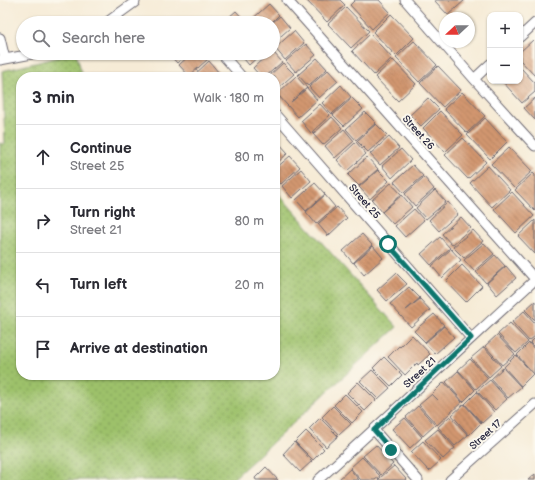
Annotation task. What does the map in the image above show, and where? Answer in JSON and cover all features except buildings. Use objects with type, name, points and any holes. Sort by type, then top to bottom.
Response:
[{"type":"street","name":"Street 26","points":[[287,0],[535,280]]},
{"type":"street","points":[[405,0],[535,146]]},
{"type":"street","points":[[116,16],[135,2]]},
{"type":"street","points":[[523,34],[535,23]]},
{"type":"street","points":[[0,38],[2,60],[16,57]]},
{"type":"street","points":[[227,60],[238,72]]},
{"type":"street","points":[[474,79],[487,67]]},
{"type":"street","name":"Street 25","points":[[280,120],[471,338]]},
{"type":"street","name":"Street 21","points":[[318,480],[535,280]]},
{"type":"street","name":"Street 17","points":[[450,480],[535,404]]},
{"type":"street","points":[[374,430],[418,480]]},
{"type":"green space","points":[[47,60],[78,60],[82,72],[16,72],[16,380],[280,380],[280,196],[397,327],[232,480],[0,480],[0,143],[5,144],[2,71]]},
{"type":"route","points":[[388,244],[471,338],[374,430],[391,450]]}]
